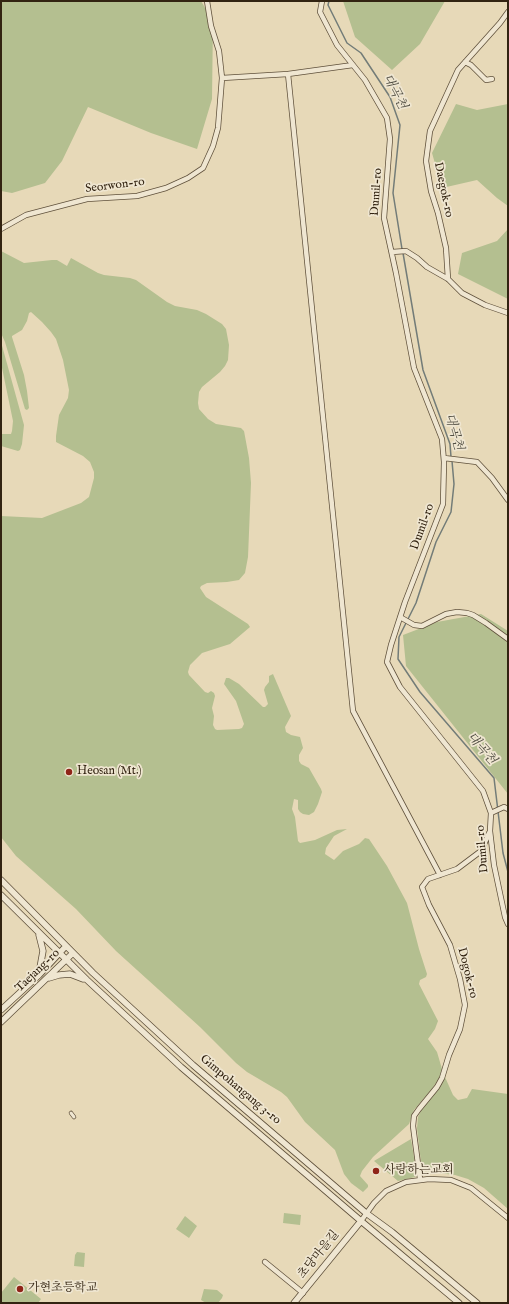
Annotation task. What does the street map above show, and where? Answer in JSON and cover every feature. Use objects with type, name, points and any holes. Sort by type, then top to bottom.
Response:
[{"type":"street","name":"Seorwon-ro","points":[[1,229],[26,215],[87,199],[136,196],[166,188],[188,178],[203,168],[213,146],[218,128],[222,78],[219,51],[211,26],[207,1]]},
{"type":"street","name":"Dumil-ro","points":[[322,1],[320,12],[337,45],[365,80],[387,118],[390,139],[384,218],[414,368],[442,439],[446,459],[443,504],[391,645],[388,662],[400,687],[483,791],[493,812],[490,831],[499,891],[508,924]]},
{"type":"street","name":"Daegok-ro","points":[[448,279],[446,248],[431,191],[426,161],[430,131],[458,70],[506,20],[508,12]]},
{"type":"street","points":[[465,62],[471,65],[486,80],[492,79]]},
{"type":"street","points":[[222,78],[288,74],[353,64]]},
{"type":"street","points":[[288,74],[353,711],[440,875],[457,869],[480,851],[490,831]]},
{"type":"street","points":[[392,252],[406,251],[427,267],[448,279],[462,293],[485,305],[508,313]]},
{"type":"street","points":[[446,459],[477,462],[492,478],[508,500]]},
{"type":"street","points":[[402,618],[410,623],[422,626],[446,614],[467,612],[480,619],[508,639]]},
{"type":"street","points":[[493,812],[504,807],[508,809]]},
{"type":"street","name":"Dogok-ro","points":[[420,1179],[413,1120],[416,1112],[440,1083],[460,1029],[465,1005],[460,979],[450,945],[429,905],[422,887],[428,879],[440,875]]},
{"type":"street","name":"Gimpohangang 3-ro","points":[[1,880],[73,953],[142,1019],[188,1060],[366,1213],[410,1246],[477,1303]]},
{"type":"street","name":"Gimpohangang 3-ro","points":[[1,895],[66,960],[181,1067],[459,1303]]},
{"type":"street","points":[[38,933],[43,951],[39,975]]},
{"type":"street","points":[[1,1010],[39,975],[66,946]]},
{"type":"street","name":"Taejang-ro","points":[[1,1022],[73,953]]},
{"type":"street","points":[[46,979],[59,975],[70,974],[87,980]]},
{"type":"street","points":[[71,1112],[74,1117]]},
{"type":"street","points":[[361,1221],[378,1197],[386,1191],[399,1184],[420,1179],[442,1179],[464,1185],[482,1196],[508,1218]]},
{"type":"street","name":"초당마을길","points":[[294,1303],[361,1221]]},
{"type":"street","points":[[265,1262],[303,1293]]},
{"type":"green space","points":[[1,1],[201,1],[213,21],[212,99],[197,149],[151,133],[88,107],[62,161],[45,183],[12,193],[1,191]]},
{"type":"green space","points":[[343,1],[445,1],[420,44],[392,70],[355,37]]},
{"type":"green space","points":[[456,104],[477,110],[508,104],[508,206],[477,180],[442,188],[432,153]]},
{"type":"green space","points":[[508,229],[508,299],[458,274],[462,253],[497,241]]},
{"type":"green space","points":[[1,251],[24,263],[57,260],[67,266],[71,258],[98,273],[136,280],[167,302],[175,306],[197,310],[206,314],[222,324],[226,329],[229,345],[228,360],[220,372],[202,387],[199,392],[198,403],[199,409],[208,419],[216,424],[241,428],[244,431],[249,458],[251,483],[248,557],[245,573],[239,580],[207,583],[200,588],[206,597],[248,624],[250,627],[230,644],[202,653],[190,665],[188,672],[205,692],[208,693],[211,691],[214,693],[215,696],[212,708],[214,716],[213,725],[217,730],[239,729],[242,728],[244,724],[236,701],[224,684],[226,678],[229,678],[239,684],[263,707],[265,707],[268,704],[264,690],[269,682],[269,676],[273,674],[291,716],[285,727],[286,732],[300,737],[303,748],[299,755],[299,761],[301,764],[309,768],[322,792],[314,812],[309,815],[300,812],[298,809],[298,800],[294,799],[292,809],[295,817],[298,841],[300,843],[315,840],[337,830],[347,829],[334,836],[326,848],[325,854],[334,860],[343,851],[359,844],[365,838],[369,839],[387,866],[407,903],[427,974],[426,977],[420,980],[419,984],[438,1021],[435,1029],[428,1039],[437,1052],[442,1069],[439,1078],[432,1089],[414,1110],[409,1124],[373,1157],[362,1171],[360,1176],[368,1185],[363,1192],[351,1183],[344,1174],[335,1150],[305,1122],[287,1097],[247,1072],[236,1063],[200,1027],[116,951],[76,909],[16,856],[1,837],[1,516],[42,518],[81,503],[89,497],[94,472],[90,462],[83,456],[56,442],[59,415],[68,398],[69,390],[63,360],[56,339],[42,322],[31,312],[29,313],[22,330],[12,336],[24,375],[27,391],[29,408],[27,410],[25,409],[1,333]]},
{"type":"green space","points":[[1,342],[24,425],[22,444],[20,450],[18,451],[1,446],[1,434],[11,434],[13,421],[1,363]]},
{"type":"green space","points":[[481,614],[508,631],[508,794],[406,666],[403,635],[437,622]]},
{"type":"green space","points":[[445,1077],[453,1095],[458,1100],[467,1098],[472,1089],[508,1094],[508,1209],[484,1188],[468,1179],[455,1175],[422,1171],[417,1128],[418,1117]]},
{"type":"green space","points":[[411,1139],[417,1175],[415,1177],[398,1181],[374,1161]]},
{"type":"green space","points":[[284,1213],[301,1215],[300,1225],[283,1223]]},
{"type":"green space","points":[[185,1216],[197,1226],[189,1238],[176,1229]]},
{"type":"green space","points":[[77,1252],[85,1253],[84,1267],[74,1266],[75,1255]]},
{"type":"green space","points":[[14,1277],[41,1299],[38,1303],[1,1303],[1,1293]]},
{"type":"green space","points":[[204,1289],[217,1290],[223,1295],[222,1298],[218,1303],[206,1303],[201,1300]]},
{"type":"waterway","name":"대곡천","points":[[329,1],[328,5],[347,43],[361,53],[390,97],[400,125],[393,193],[402,249]]},
{"type":"waterway","name":"대곡천","points":[[403,253],[423,370],[450,444],[451,457]]},
{"type":"waterway","name":"대곡천","points":[[452,461],[454,484],[451,512],[436,542],[416,603],[399,637],[398,659],[420,692],[494,778],[503,853],[508,872]]},
{"type":"place","name":"Heosan (Mt.)","points":[[69,772]]},
{"type":"place","name":"사랑하는교회","points":[[376,1171]]},
{"type":"place","name":"가현초등학교","points":[[20,1289]]}]
